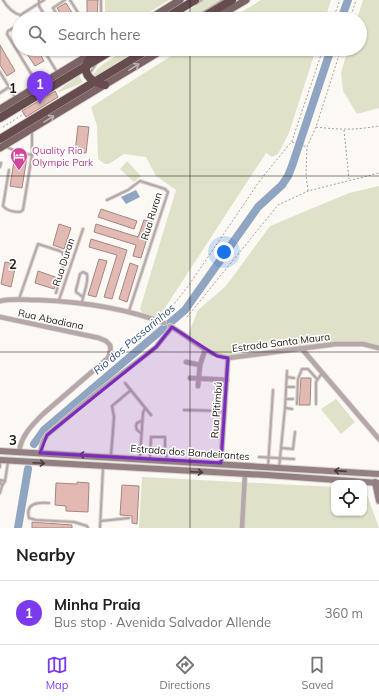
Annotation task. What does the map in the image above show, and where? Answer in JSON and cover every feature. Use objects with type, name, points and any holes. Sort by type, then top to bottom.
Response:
[{"type":"highway","points":[[175,12],[195,0]]},
{"type":"highway","points":[[212,12],[232,0]]},
{"type":"highway","points":[[218,12],[235,0]]},
{"type":"highway","points":[[88,72],[89,60],[93,56]]},
{"type":"highway","points":[[1,144],[108,56]]},
{"type":"highway","points":[[0,118],[88,72],[130,56]]},
{"type":"highway","points":[[88,72],[105,85]]},
{"type":"main road","points":[[160,12],[180,0]]},
{"type":"main road","points":[[226,12],[246,0]]},
{"type":"main road","points":[[1,144],[32,129],[153,56]]},
{"type":"main road","points":[[0,109],[58,73],[88,72]]},
{"type":"main road","name":"Estrada dos Bandeirantes","points":[[0,451],[140,458],[379,474]]},
{"type":"main road","name":"Estrada dos Bandeirantes","points":[[0,460],[103,467],[378,481]]},
{"type":"main road","points":[[166,470],[172,467],[172,464],[167,460]]},
{"type":"main road","points":[[363,473],[378,481],[379,501]]},
{"type":"street","points":[[0,301],[19,299],[82,304],[129,311],[164,323]]},
{"type":"street","name":"Rua Abadiana","points":[[0,317],[99,338],[106,341],[110,345],[111,353],[108,358],[34,423],[23,438],[20,452]]},
{"type":"street","name":"Estrada Santa Maura","points":[[40,453],[41,445],[46,435],[90,398],[156,347],[171,326],[205,350],[217,356],[228,358],[351,343],[379,348]]},
{"type":"street","points":[[302,349],[379,439]]},
{"type":"street","points":[[198,386],[200,365],[205,350]]},
{"type":"street","name":"Rua Pitimbú","points":[[221,463],[228,358]]},
{"type":"street","points":[[186,362],[200,365]]},
{"type":"street","points":[[190,378],[227,380]]},
{"type":"street","points":[[242,528],[245,474]]},
{"type":"lane","points":[[3,0],[7,6],[15,12]]},
{"type":"lane","points":[[39,0],[39,4],[43,12]]},
{"type":"lane","points":[[26,12],[44,0]]},
{"type":"lane","points":[[55,12],[53,8],[65,0]]},
{"type":"lane","points":[[70,0],[78,12]]},
{"type":"lane","points":[[100,12],[101,0]]},
{"type":"lane","points":[[182,12],[202,0]]},
{"type":"lane","points":[[203,12],[223,0]]},
{"type":"lane","points":[[12,29],[8,31],[8,36],[12,43]]},
{"type":"lane","points":[[20,56],[38,86]]},
{"type":"lane","points":[[47,56],[58,73]]},
{"type":"lane","points":[[80,56],[88,72]]},
{"type":"lane","points":[[83,85],[88,72],[107,56]]},
{"type":"lane","points":[[49,93],[88,72],[126,56]]},
{"type":"lane","points":[[88,72],[96,64]]},
{"type":"lane","points":[[0,72],[16,99]]},
{"type":"lane","points":[[0,93],[9,87]]},
{"type":"lane","points":[[0,135],[23,121]]},
{"type":"lane","points":[[9,170],[3,206],[5,209],[20,212],[23,210],[32,155],[32,129]]},
{"type":"lane","points":[[1,144],[17,152],[32,155]]},
{"type":"lane","points":[[0,167],[1,163]]},
{"type":"lane","name":"Rua Ruran","points":[[106,200],[128,190],[140,182],[165,189],[168,192],[129,311]]},
{"type":"lane","name":"Rua Duran","points":[[59,301],[83,229]]},
{"type":"lane","points":[[19,299],[38,244],[63,253],[64,263],[56,293]]},
{"type":"lane","points":[[82,297],[76,292],[76,290],[80,274],[83,272],[88,276],[82,297],[82,304]]},
{"type":"lane","points":[[297,404],[298,379],[302,369],[308,369],[317,379]]},
{"type":"lane","points":[[279,468],[286,399],[287,371]]},
{"type":"lane","points":[[316,404],[317,379],[322,372]]},
{"type":"lane","points":[[286,377],[294,378]]},
{"type":"lane","points":[[125,383],[151,415]]},
{"type":"lane","points":[[286,387],[294,388]]},
{"type":"lane","points":[[111,457],[114,417],[112,406],[131,390]]},
{"type":"lane","points":[[268,467],[273,390]]},
{"type":"lane","points":[[286,399],[293,399]]},
{"type":"lane","points":[[140,458],[142,421],[145,408]]},
{"type":"lane","points":[[285,408],[292,409]]},
{"type":"lane","points":[[184,410],[224,411]]},
{"type":"lane","points":[[141,433],[137,430],[136,426],[137,423],[142,421]]},
{"type":"lane","points":[[281,448],[293,448],[295,432]]},
{"type":"lane","points":[[150,459],[151,437],[165,437],[165,451],[167,460]]},
{"type":"lane","points":[[259,457],[294,459]]},
{"type":"lane","points":[[0,460],[0,466]]},
{"type":"lane","points":[[0,493],[5,480],[8,461]]},
{"type":"lane","points":[[100,528],[103,467]]},
{"type":"lane","points":[[2,486],[0,481],[5,480]]},
{"type":"lane","points":[[49,503],[34,503],[28,515],[29,518],[36,520],[79,523],[88,528]]},
{"type":"lane","points":[[101,521],[129,518]]},
{"type":"path","points":[[336,12],[340,0]]},
{"type":"path","points":[[352,12],[356,0]]},
{"type":"path","points":[[167,314],[261,178],[292,141],[321,56]]},
{"type":"path","points":[[308,191],[306,175],[307,147],[316,127],[339,56]]},
{"type":"path","points":[[3,127],[27,112]]},
{"type":"path","points":[[316,127],[358,130],[379,126]]},
{"type":"path","points":[[344,130],[349,180]]},
{"type":"path","points":[[292,141],[307,147]]},
{"type":"path","points":[[186,317],[278,205],[308,191],[379,174]]},
{"type":"highlighted area","points":[[172,327],[217,356],[228,358],[221,463],[40,453],[47,435],[156,347]]},
{"type":"green space","points":[[105,0],[169,0],[149,12],[105,12]]},
{"type":"green space","points":[[205,0],[219,0],[199,12],[185,12]]},
{"type":"green space","points":[[261,0],[331,0],[327,12],[241,12]]},
{"type":"green space","points":[[363,0],[379,0],[379,108],[357,114],[343,91],[341,73],[346,56],[367,56],[367,12],[359,12]]},
{"type":"green space","points":[[117,56],[128,56],[92,78],[98,69]]},
{"type":"green space","points":[[171,56],[314,56],[289,133],[278,154],[272,157],[266,153],[159,317],[155,319],[143,314],[140,309],[176,190],[156,176],[146,157],[124,154],[109,164],[105,164],[98,159],[97,126],[91,107]]},
{"type":"green space","points":[[79,75],[83,82],[59,92],[58,91]]},
{"type":"green space","points":[[127,161],[141,176],[134,182],[120,169]]},
{"type":"green space","points":[[379,186],[379,347],[359,342],[276,351],[272,345],[249,355],[232,357],[216,353],[201,345],[188,335],[198,310],[226,286],[270,226],[349,193]]},
{"type":"green space","points":[[336,399],[355,422],[341,434],[321,409]]},
{"type":"green space","points":[[142,477],[331,487],[331,516],[367,516],[367,495],[379,528],[139,528]]},
{"type":"water","points":[[136,190],[140,197],[126,204],[121,197]]},
{"type":"building","points":[[87,0],[98,0],[97,12],[87,12]]},
{"type":"building","points":[[66,3],[72,12],[60,12],[57,8]]},
{"type":"building","points":[[0,45],[15,71],[7,76],[0,65]]},
{"type":"building","points":[[29,56],[41,56],[44,61],[35,66]]},
{"type":"building","points":[[55,91],[58,97],[26,117],[22,111]]},
{"type":"building","points":[[78,126],[89,127],[86,153],[75,152]]},
{"type":"building","name":"Quality Rio Olympic Park","points":[[15,155],[27,157],[22,188],[10,186]]},
{"type":"building","points":[[101,209],[137,221],[134,229],[98,217]]},
{"type":"building","points":[[144,220],[152,222],[141,258],[133,256],[136,245],[94,232],[96,224],[138,237]]},
{"type":"building","points":[[59,224],[71,228],[64,249],[53,245]]},
{"type":"building","points":[[91,239],[127,250],[112,299],[104,297],[117,255],[89,247]]},
{"type":"building","points":[[99,259],[107,261],[96,297],[88,295]]},
{"type":"building","points":[[5,262],[16,264],[11,287],[1,284]]},
{"type":"building","points":[[130,263],[138,266],[127,302],[119,299]]},
{"type":"building","points":[[38,271],[58,278],[54,289],[35,283]]},
{"type":"building","points":[[301,378],[311,378],[310,405],[299,405]]},
{"type":"building","points":[[77,482],[89,483],[88,512],[66,511],[66,506],[55,505],[56,483],[77,484]]},
{"type":"building","points":[[122,485],[139,486],[137,524],[132,523],[132,516],[120,515]]},
{"type":"building","points":[[32,522],[72,525],[72,528],[32,528]]},
{"type":"waterway","name":"Rio dos Passarinhos","points":[[344,12],[348,0]]},
{"type":"waterway","name":"Rio dos Passarinhos","points":[[34,444],[44,430],[185,310],[258,207],[282,185],[292,166],[329,56]]},
{"type":"waterway","points":[[18,528],[28,469]]},
{"type":"place","name":"Minha Praia","points":[[40,104]]},
{"type":"place","name":"Quality Rio Olympic Park","points":[[19,171]]}]
